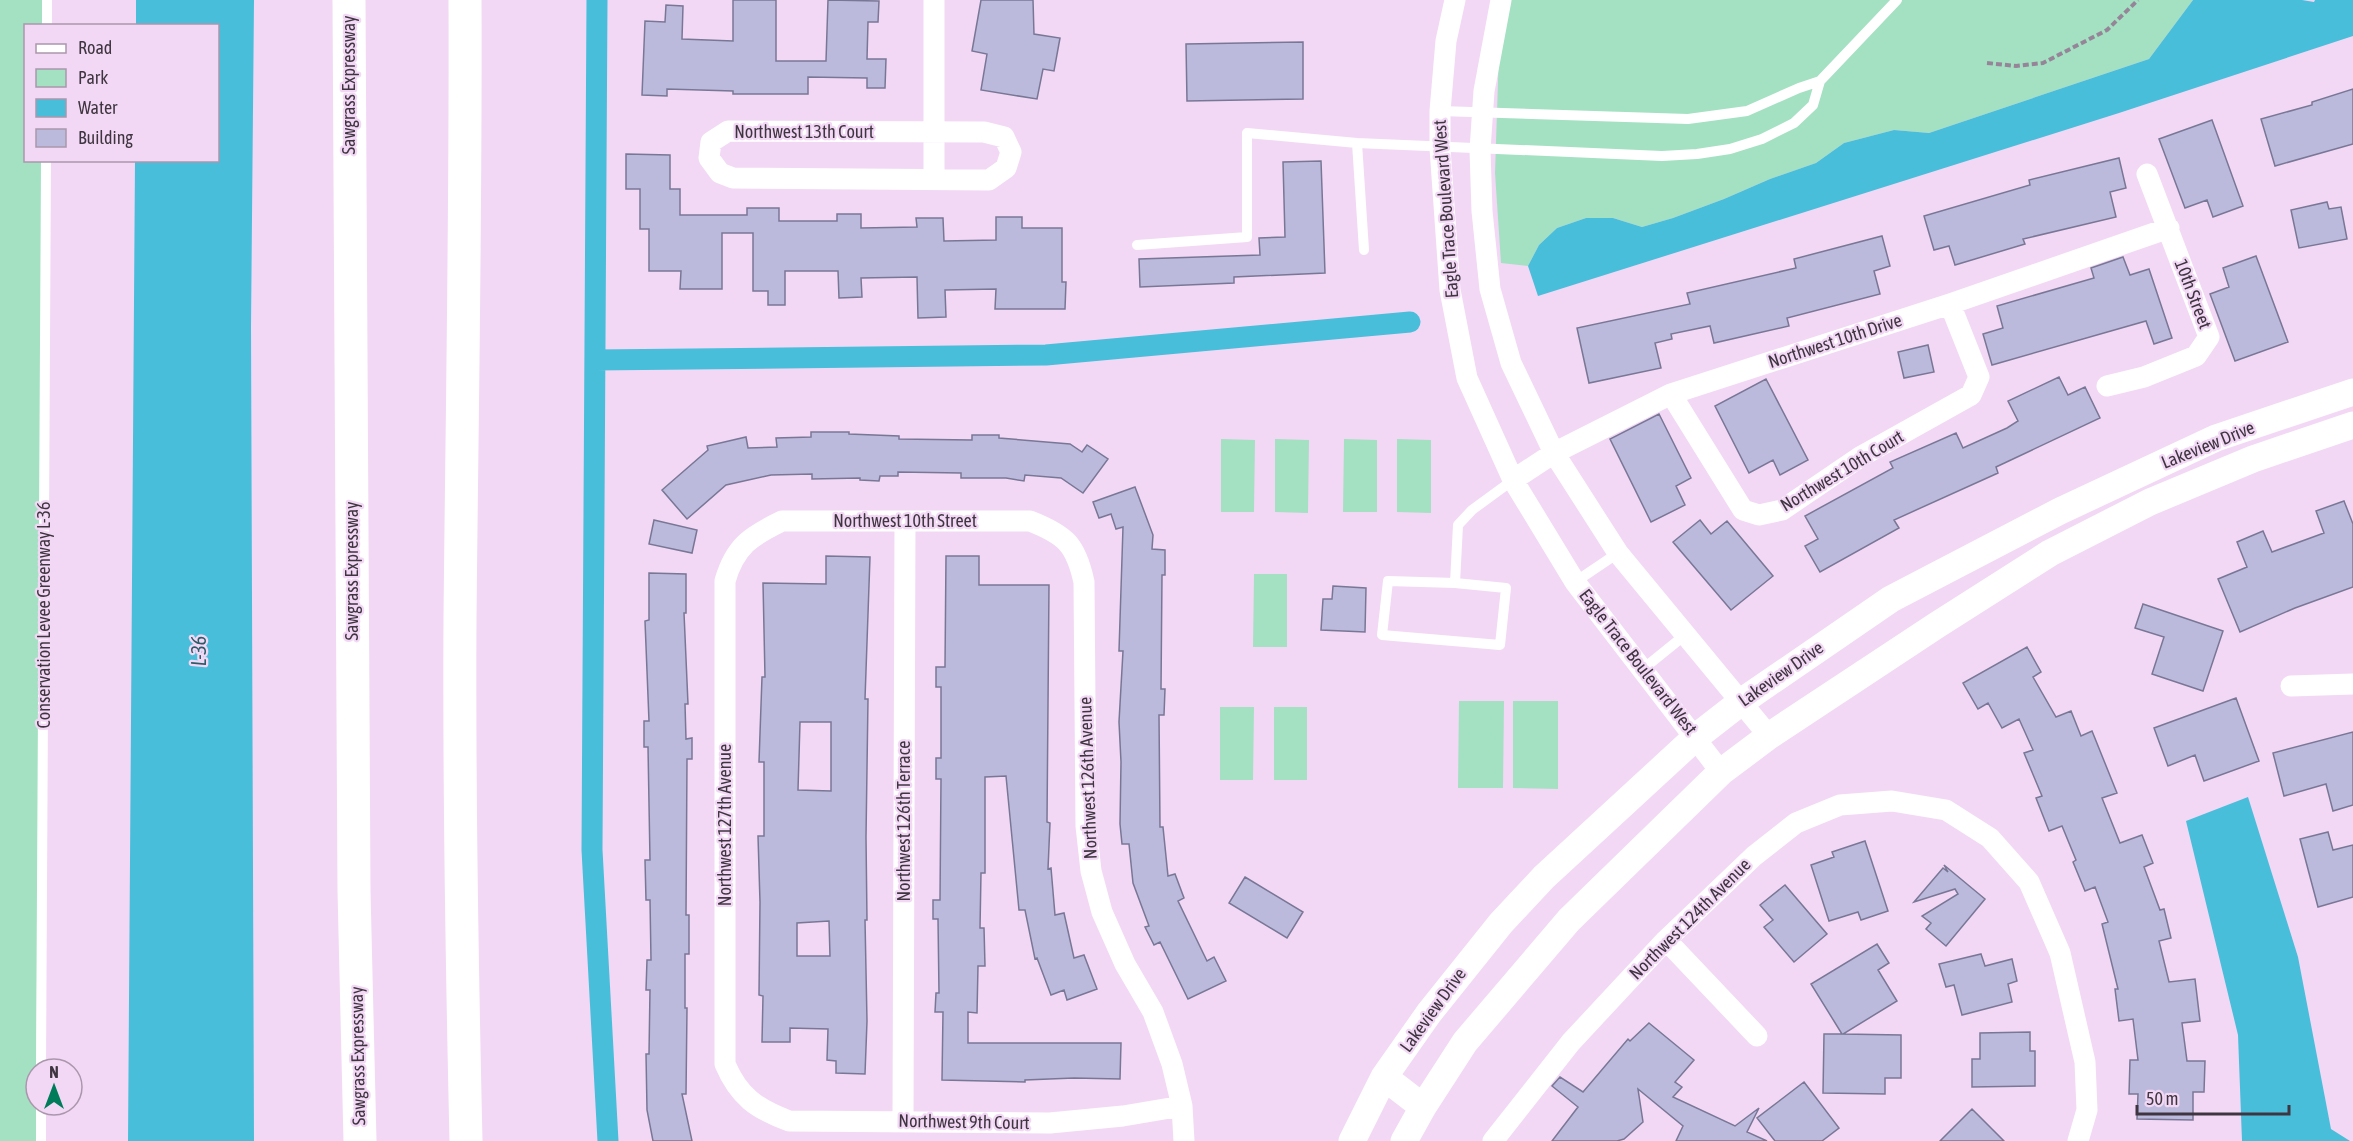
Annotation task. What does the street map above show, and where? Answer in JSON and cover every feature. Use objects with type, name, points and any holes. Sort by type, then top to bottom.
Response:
[{"type":"highway","name":"Sawgrass Expressway","points":[[349,0],[354,891],[360,1141]]},
{"type":"highway","points":[[465,0],[466,191],[460,633],[462,1002],[466,1141]]},
{"type":"street","points":[[934,0],[934,180]]},
{"type":"street","name":"Eagle Trace Boulevard West","points":[[1455,0],[1446,41],[1440,111],[1440,147],[1450,290],[1467,378],[1513,480],[1575,582],[1722,772]]},
{"type":"street","name":"Eagle Trace Boulevard West","points":[[1501,0],[1484,91],[1480,150],[1482,211],[1490,289],[1511,363],[1554,453],[1617,554],[1769,736]]},
{"type":"street","name":"Northwest 13th Court","points":[[728,131],[984,132],[1004,137],[1011,152],[1006,168],[989,180],[934,180],[733,178],[720,173],[709,158],[711,142],[728,131]]},
{"type":"street","name":"10th Street","points":[[2107,386],[2144,377],[2196,356],[2210,337],[2147,174]]},
{"type":"street","name":"Northwest 10th Drive","points":[[1513,480],[1554,453],[1671,394],[1950,304],[2169,228]]},
{"type":"street","name":"Northwest 10th Court","points":[[1671,394],[1743,510],[1759,515],[1782,510],[1860,457],[1971,395],[1979,377],[1950,304]]},
{"type":"street","name":"Lakeview Drive","points":[[1352,1141],[1384,1077],[1448,988],[1501,923],[1544,878],[1696,736],[1741,702],[1892,599],[2060,511],[2216,438],[2353,392]]},
{"type":"street","name":"Lakeview Drive","points":[[1404,1141],[1465,1042],[1569,920],[1722,772],[1769,736],[2050,553],[2161,498],[2253,459],[2353,425]]},
{"type":"street","name":"Northwest 10th Street","points":[[742,545],[761,531],[782,521],[1030,521],[1051,529],[1069,543]]},
{"type":"street","name":"Northwest 126th Terrace","points":[[903,1121],[905,521]]},
{"type":"street","name":"Northwest 126th Avenue","points":[[1069,543],[1079,560],[1084,582],[1086,826],[1091,871],[1102,912],[1125,964],[1153,1012],[1172,1064],[1182,1106],[1184,1141]]},
{"type":"street","name":"Northwest 127th Avenue","points":[[742,545],[730,563],[725,581],[725,1064],[733,1084],[750,1100]]},
{"type":"street","points":[[2291,686],[2353,684]]},
{"type":"street","name":"Northwest 124th Avenue","points":[[1493,1141],[1571,1042],[1666,940],[1754,856],[1796,823],[1840,805],[1892,801],[1946,810],[1990,838],[2030,882],[2061,953],[2085,1062],[2087,1110],[2078,1141]]},
{"type":"street","points":[[1666,940],[1757,1036]]},
{"type":"street","points":[[1384,1077],[1423,1107]]},
{"type":"street","name":"Northwest 9th Court","points":[[750,1100],[768,1113],[789,1121],[1050,1123],[1123,1116],[1182,1106]]},
{"type":"lane","points":[[47,0],[47,24]]},
{"type":"lane","points":[[1137,245],[1247,237],[1247,133],[1357,143],[1480,150],[1662,156],[1730,149],[1762,139],[1794,123],[1813,105],[1820,81],[1897,0]]},
{"type":"lane","points":[[1440,111],[1688,119],[1747,111],[1799,87],[1820,81]]},
{"type":"lane","points":[[1357,143],[1364,250]]},
{"type":"lane","name":"Conservation Levee Greenway L-36","points":[[41,1057],[46,162]]},
{"type":"lane","points":[[1455,584],[1458,525],[1472,510],[1513,480]]},
{"type":"lane","points":[[1575,582],[1617,554]]},
{"type":"lane","points":[[1388,581],[1455,584],[1506,588],[1500,645],[1383,635],[1388,581]]},
{"type":"lane","points":[[1643,669],[1685,635]]},
{"type":"lane","points":[[41,1117],[41,1141]]},
{"type":"path","points":[[1987,63],[2016,66],[2043,63],[2107,30],[2138,0]]},
{"type":"green space","points":[[0,0],[47,0],[47,24],[24,24],[24,162],[46,162],[36,1057],[24,1057],[24,1117],[38,1117],[41,1141],[0,1141]]},
{"type":"green space","points":[[1506,0],[2193,0],[2149,59],[1929,133],[1894,130],[1844,143],[1816,163],[1673,218],[1642,227],[1613,218],[1586,218],[1557,228],[1539,245],[1528,266],[1501,263],[1495,173],[1500,20]]},
{"type":"green space","points":[[1221,439],[1255,440],[1254,512],[1221,512]]},
{"type":"green space","points":[[1275,439],[1309,440],[1308,513],[1275,512]]},
{"type":"green space","points":[[1344,439],[1377,440],[1377,512],[1343,512]]},
{"type":"green space","points":[[1397,439],[1431,440],[1431,513],[1397,512]]},
{"type":"green space","points":[[1254,574],[1287,574],[1287,647],[1253,647]]},
{"type":"green space","points":[[1459,701],[1504,701],[1503,788],[1458,788]]},
{"type":"green space","points":[[1513,701],[1558,701],[1558,789],[1513,788]]},
{"type":"green space","points":[[1220,707],[1254,707],[1253,780],[1220,780]]},
{"type":"green space","points":[[1274,707],[1307,707],[1307,780],[1274,780]]},
{"type":"water","name":"L-36","points":[[136,0],[254,0],[251,327],[254,1141],[128,1141],[135,162],[219,162],[219,24],[136,24]]},
{"type":"water","points":[[2193,0],[2302,0],[2314,2],[2315,0],[2353,0],[2353,36],[2119,113],[1538,296],[1528,266],[1539,245],[1557,228],[1586,218],[1613,218],[1642,227],[1673,218],[1816,163],[1844,143],[1894,130],[1929,133],[2149,59]]},
{"type":"water","points":[[2248,797],[2298,957],[2331,1129],[2350,1141],[2242,1141],[2238,1035],[2186,821]]},
{"type":"building","points":[[733,0],[776,0],[776,61],[826,61],[828,0],[879,1],[878,22],[868,22],[867,59],[886,59],[885,88],[867,88],[867,78],[808,77],[808,94],[733,94],[733,91],[667,89],[667,96],[642,95],[645,21],[665,22],[666,5],[683,6],[682,39],[733,41]]},
{"type":"building","points":[[981,0],[1033,0],[1034,34],[1060,38],[1054,71],[1043,69],[1037,99],[981,90],[987,54],[972,51]]},
{"type":"building","points":[[1303,42],[1303,99],[1187,101],[1186,44]]},
{"type":"building","points":[[2353,89],[2353,144],[2275,166],[2261,119],[2312,105],[2312,102]]},
{"type":"building","points":[[2212,120],[2243,206],[2213,217],[2207,200],[2185,208],[2159,139]]},
{"type":"building","points":[[626,154],[670,155],[670,189],[680,189],[680,215],[747,215],[747,208],[779,208],[779,221],[837,221],[837,214],[861,214],[861,228],[917,227],[916,218],[943,218],[944,241],[996,240],[996,217],[1022,217],[1022,228],[1062,228],[1062,282],[1066,282],[1065,309],[995,309],[996,289],[945,290],[946,317],[918,318],[917,277],[861,278],[862,297],[839,298],[838,271],[785,271],[785,305],[768,305],[768,291],[753,291],[753,233],[722,233],[722,289],[680,289],[681,271],[649,271],[649,229],[640,229],[640,189],[626,189]]},
{"type":"building","points":[[2119,158],[2126,188],[2110,192],[2116,217],[2023,239],[2025,244],[1955,265],[1949,246],[1934,250],[1924,216],[2030,185],[2029,180]]},
{"type":"building","points":[[1321,161],[1325,273],[1234,277],[1234,283],[1140,287],[1139,259],[1260,255],[1259,238],[1285,237],[1283,162]]},
{"type":"building","points":[[2327,202],[2329,209],[2341,207],[2347,239],[2299,248],[2291,210]]},
{"type":"building","points":[[1882,236],[1890,266],[1874,271],[1880,294],[1787,318],[1789,326],[1714,343],[1710,326],[1671,334],[1672,339],[1655,343],[1661,368],[1589,383],[1577,328],[1690,304],[1687,293],[1796,268],[1794,259]]},
{"type":"building","points":[[2256,256],[2288,342],[2235,361],[2210,294],[2229,287],[2223,268]]},
{"type":"building","points":[[2123,257],[2130,275],[2149,269],[2172,338],[2154,344],[2146,321],[1992,365],[1983,334],[2003,328],[1997,306],[2094,278],[2091,268]]},
{"type":"building","points":[[1928,345],[1934,372],[1904,378],[1898,352]]},
{"type":"building","points":[[2059,377],[2068,395],[2085,387],[2100,418],[1996,467],[1998,473],[1894,520],[1899,528],[1820,572],[1805,546],[1818,539],[1805,516],[1893,468],[1890,462],[1956,433],[1963,448],[2007,428],[2018,421],[2008,401]]},
{"type":"building","points":[[1766,379],[1808,460],[1780,475],[1773,460],[1749,473],[1715,406]]},
{"type":"building","points":[[1659,414],[1691,478],[1676,486],[1685,505],[1651,522],[1610,439]]},
{"type":"building","points":[[811,432],[849,432],[849,434],[899,436],[899,439],[972,440],[972,435],[999,435],[999,438],[1070,444],[1082,452],[1087,445],[1108,459],[1083,493],[1061,478],[1025,475],[1024,481],[1006,478],[961,478],[961,473],[898,472],[898,476],[880,476],[879,481],[860,480],[860,478],[812,479],[812,474],[771,475],[726,485],[687,519],[662,490],[708,450],[707,446],[746,437],[748,448],[777,447],[776,438],[811,437]]},
{"type":"building","points":[[1135,487],[1153,535],[1152,549],[1165,550],[1165,575],[1162,575],[1161,689],[1165,689],[1164,715],[1159,715],[1160,827],[1163,827],[1168,876],[1175,874],[1184,898],[1178,901],[1207,961],[1214,957],[1226,981],[1188,999],[1160,942],[1154,945],[1145,927],[1149,926],[1133,883],[1129,844],[1122,844],[1119,722],[1123,651],[1119,651],[1123,527],[1116,529],[1111,514],[1099,518],[1093,502]]},
{"type":"building","points":[[2344,501],[2353,524],[2353,587],[2295,608],[2240,632],[2218,579],[2247,567],[2237,542],[2263,531],[2272,552],[2324,533],[2316,511]]},
{"type":"building","points":[[654,520],[697,530],[692,553],[649,544]]},
{"type":"building","points":[[1700,520],[1711,534],[1727,521],[1773,576],[1731,610],[1673,542]]},
{"type":"building","points":[[826,556],[870,557],[865,699],[868,699],[865,1074],[836,1073],[836,1061],[827,1060],[828,1029],[790,1028],[790,1042],[762,1042],[763,996],[759,995],[758,836],[764,836],[764,762],[759,762],[762,677],[765,677],[763,583],[826,584]],"holes":[[[800,722],[831,722],[831,791],[798,790]],[[829,921],[830,956],[797,956],[797,923]]]},
{"type":"building","points":[[946,556],[979,556],[979,585],[1049,585],[1047,822],[1050,823],[1048,869],[1051,868],[1055,915],[1064,913],[1074,958],[1084,955],[1097,989],[1067,1000],[1064,990],[1051,995],[1037,958],[1035,959],[1025,910],[1019,910],[1006,776],[985,777],[985,873],[981,873],[980,928],[984,928],[985,966],[978,966],[977,1013],[968,1012],[968,1043],[1121,1043],[1120,1079],[1074,1078],[1025,1080],[1025,1082],[942,1080],[943,1012],[935,1012],[936,993],[939,993],[938,919],[933,919],[933,900],[940,900],[941,779],[936,779],[936,758],[941,758],[941,687],[936,687],[936,667],[945,667]]},
{"type":"building","points":[[649,573],[686,574],[686,613],[684,613],[688,704],[685,704],[686,739],[692,738],[692,759],[687,759],[686,915],[689,915],[689,954],[685,954],[686,1094],[682,1094],[692,1141],[653,1141],[647,1110],[646,1054],[649,1054],[650,990],[646,990],[647,960],[651,960],[650,900],[646,900],[645,860],[650,860],[648,747],[644,747],[644,721],[649,721],[645,621],[649,620]]},
{"type":"building","points":[[1333,586],[1366,588],[1365,632],[1321,630],[1323,599],[1332,599]]},
{"type":"building","points":[[2143,604],[2223,631],[2203,691],[2152,674],[2164,637],[2135,628]]},
{"type":"building","points":[[2027,647],[2041,672],[2033,677],[2056,717],[2071,711],[2081,736],[2092,731],[2117,793],[2102,798],[2120,843],[2142,835],[2153,863],[2144,867],[2160,910],[2164,909],[2171,938],[2159,941],[2169,982],[2195,979],[2200,1021],[2182,1023],[2187,1061],[2205,1061],[2204,1092],[2193,1092],[2193,1120],[2137,1119],[2138,1094],[2129,1094],[2130,1060],[2138,1060],[2133,1019],[2119,1021],[2115,989],[2118,989],[2102,924],[2108,922],[2095,887],[2085,891],[2073,862],[2076,860],[2062,826],[2049,831],[2036,798],[2042,796],[2024,753],[2033,750],[2019,719],[2002,728],[1988,703],[1978,709],[1963,683]]},
{"type":"building","points":[[2236,698],[2259,761],[2204,781],[2195,755],[2168,766],[2154,728]]},
{"type":"building","points":[[2353,732],[2353,805],[2333,811],[2326,784],[2284,796],[2273,753]]},
{"type":"building","points":[[2328,832],[2333,850],[2353,845],[2353,897],[2318,907],[2300,839]]},
{"type":"building","points":[[1865,841],[1888,911],[1861,920],[1858,912],[1829,921],[1811,865],[1834,857],[1832,852]]},
{"type":"building","points":[[1944,865],[1985,899],[1946,946],[1926,929],[1931,923],[1922,916],[1958,894],[1955,889],[1914,902],[1943,868],[1948,872]]},
{"type":"building","points":[[1245,877],[1303,912],[1287,938],[1229,903]]},
{"type":"building","points":[[1785,885],[1827,934],[1794,962],[1764,927],[1773,920],[1760,905]]},
{"type":"building","points":[[1877,944],[1889,963],[1878,970],[1897,1001],[1843,1034],[1901,1035],[1901,1078],[1885,1078],[1885,1094],[1823,1093],[1824,1034],[1842,1034],[1811,984]]},
{"type":"building","points":[[1981,954],[1985,966],[2012,959],[2017,981],[2008,984],[2012,1002],[1962,1015],[1954,985],[1946,987],[1939,964]]},
{"type":"building","points":[[1649,1023],[1694,1060],[1675,1082],[1682,1087],[1673,1097],[1735,1126],[1759,1108],[1747,1132],[1767,1141],[1676,1141],[1683,1126],[1638,1089],[1643,1122],[1624,1139],[1617,1141],[1552,1141],[1578,1107],[1552,1086],[1560,1077],[1583,1092],[1628,1039],[1630,1041]]},
{"type":"building","points":[[2030,1032],[2030,1051],[2035,1051],[2035,1086],[1972,1087],[1972,1059],[1980,1059],[1980,1033]]},
{"type":"building","points":[[1804,1082],[1839,1128],[1822,1141],[1775,1141],[1757,1118]]},
{"type":"building","points":[[1972,1109],[2004,1141],[1940,1141]]},
{"type":"waterway","points":[[597,0],[592,850],[608,1141]]},
{"type":"waterway","points":[[595,360],[1046,355],[1410,322]]}]
